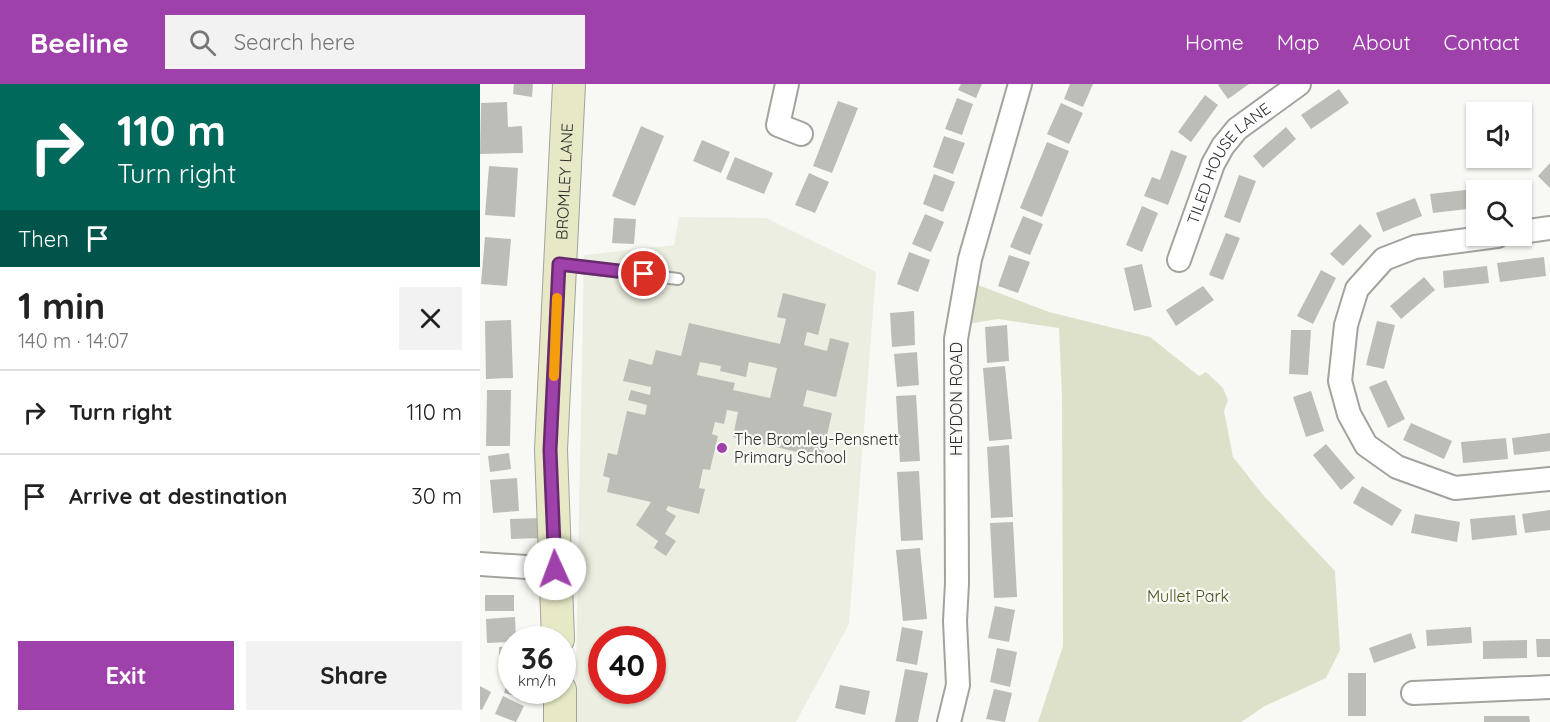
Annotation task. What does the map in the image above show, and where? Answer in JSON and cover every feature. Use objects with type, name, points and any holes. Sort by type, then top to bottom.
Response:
[{"type":"street","name":"BROMLEY LANE","points":[[557,626],[550,450],[569,84]]},
{"type":"street","points":[[787,84],[778,124],[801,134]]},
{"type":"street","name":"HEYDON ROAD","points":[[950,722],[958,685],[955,621],[957,583],[956,339],[970,260],[1020,84]]},
{"type":"street","name":"TILED HOUSE LANE","points":[[1179,260],[1213,164],[1222,146],[1238,129],[1299,84]]},
{"type":"street","points":[[1532,230],[1550,228]]},
{"type":"street","points":[[1466,240],[1415,247],[1384,260],[1357,289],[1346,325],[1340,381],[1349,414],[1366,445],[1397,467],[1455,488],[1550,479]]},
{"type":"street","points":[[480,564],[555,569]]},
{"type":"street","points":[[1413,693],[1550,687]]},
{"type":"street","points":[[560,704],[560,722]]},
{"type":"lane","points":[[559,264],[678,279]]},
{"type":"shaded area","name":"The Bromley-Pensnett Primary School","points":[[679,217],[766,218],[876,272],[849,624],[796,722],[575,722],[584,255],[674,245]]},
{"type":"green space","name":"Mullet Park","points":[[978,285],[1049,312],[1150,337],[1199,376],[1206,372],[1223,388],[1228,400],[1224,411],[1233,457],[1263,495],[1335,571],[1340,650],[1326,678],[1265,706],[1241,722],[1038,722],[1063,646],[1062,397],[1059,328],[998,319],[967,324]]},
{"type":"building","points":[[514,84],[533,84],[532,97],[513,94]]},
{"type":"building","points":[[961,84],[982,84],[976,98],[958,90]]},
{"type":"building","points":[[1070,84],[1093,84],[1083,107],[1064,99]]},
{"type":"building","points":[[1249,84],[1228,99],[1218,85]]},
{"type":"building","points":[[1339,89],[1349,103],[1311,129],[1301,115]]},
{"type":"building","points":[[1205,95],[1218,105],[1191,142],[1178,132]]},
{"type":"building","points":[[957,98],[973,104],[962,135],[945,129]]},
{"type":"building","points":[[838,101],[858,108],[832,173],[813,166]]},
{"type":"building","points":[[507,102],[508,127],[522,126],[523,153],[480,154],[481,103]]},
{"type":"building","points":[[1061,103],[1083,113],[1069,144],[1047,134]]},
{"type":"building","points":[[641,126],[664,136],[635,206],[612,196]]},
{"type":"building","points":[[1286,127],[1296,139],[1263,168],[1253,156]]},
{"type":"building","points":[[944,136],[965,143],[953,174],[933,167]]},
{"type":"building","points":[[702,140],[730,152],[721,173],[693,161]]},
{"type":"building","points":[[1047,142],[1069,151],[1042,217],[1020,208]]},
{"type":"building","points":[[1171,150],[1187,156],[1168,205],[1144,196],[1152,177],[1160,180]]},
{"type":"building","points":[[735,157],[773,173],[764,194],[726,179]]},
{"type":"building","points":[[1550,163],[1550,188],[1538,176]]},
{"type":"building","points":[[489,166],[518,168],[515,217],[485,215]]},
{"type":"building","points":[[809,173],[829,182],[815,213],[795,205]]},
{"type":"building","points":[[934,174],[955,182],[943,212],[923,204]]},
{"type":"building","points":[[1239,175],[1256,181],[1240,223],[1224,217]]},
{"type":"building","points":[[1466,190],[1466,209],[1433,213],[1430,194]]},
{"type":"building","points":[[1415,198],[1422,216],[1383,232],[1376,213]]},
{"type":"building","points":[[1142,206],[1158,213],[1142,252],[1126,245]]},
{"type":"building","points":[[925,214],[944,222],[931,252],[912,244]]},
{"type":"building","points":[[1023,216],[1043,224],[1030,255],[1010,247]]},
{"type":"building","points":[[614,218],[636,219],[634,244],[612,243]]},
{"type":"building","points":[[1360,224],[1372,236],[1343,266],[1330,254]]},
{"type":"building","points":[[1226,233],[1240,238],[1223,280],[1209,275]]},
{"type":"building","points":[[485,237],[511,239],[507,286],[481,284]]},
{"type":"building","points":[[909,252],[930,260],[918,292],[897,284]]},
{"type":"building","points":[[1009,255],[1030,262],[1018,293],[998,286]]},
{"type":"building","points":[[1544,257],[1546,276],[1500,282],[1497,263]]},
{"type":"building","points":[[1142,264],[1152,307],[1134,311],[1124,268]]},
{"type":"building","points":[[1487,266],[1489,283],[1444,288],[1443,271]]},
{"type":"building","points":[[1321,270],[1336,278],[1313,324],[1297,316]]},
{"type":"building","points":[[1424,277],[1435,290],[1401,319],[1390,306]]},
{"type":"building","points":[[1203,286],[1214,300],[1176,326],[1166,310]]},
{"type":"building","points":[[783,293],[826,304],[818,335],[807,332],[804,345],[827,351],[830,338],[849,343],[836,397],[807,390],[803,406],[832,413],[822,458],[733,437],[738,412],[727,410],[724,424],[715,422],[712,434],[718,436],[710,470],[703,469],[699,488],[705,489],[699,514],[668,506],[666,510],[676,516],[665,534],[676,541],[666,556],[654,548],[658,541],[636,525],[651,502],[607,492],[610,478],[603,476],[608,453],[617,455],[627,411],[645,415],[647,405],[628,400],[631,390],[650,395],[651,387],[623,381],[629,359],[652,365],[656,350],[681,356],[689,323],[780,344],[786,319],[777,317]],"holes":[[[700,362],[721,366],[720,371],[746,377],[749,362],[777,368],[770,398],[733,390],[735,383],[697,375]]]},
{"type":"building","points":[[914,311],[915,345],[892,347],[890,313]]},
{"type":"building","points":[[511,320],[513,378],[486,379],[485,321]]},
{"type":"building","points":[[1377,321],[1395,325],[1384,369],[1366,365]]},
{"type":"building","points":[[1007,325],[1009,361],[987,363],[985,327]]},
{"type":"building","points":[[1291,330],[1311,330],[1308,375],[1289,374]]},
{"type":"building","points":[[917,352],[919,385],[897,387],[894,354]]},
{"type":"building","points":[[1005,366],[1012,439],[989,441],[983,368]]},
{"type":"building","points":[[1386,380],[1405,419],[1388,428],[1369,387]]},
{"type":"building","points":[[487,390],[511,390],[510,446],[486,446]]},
{"type":"building","points":[[1311,391],[1324,431],[1306,437],[1293,397]]},
{"type":"building","points":[[916,395],[920,461],[900,462],[896,396]]},
{"type":"building","points":[[1411,423],[1452,441],[1444,459],[1403,440]]},
{"type":"building","points":[[1550,433],[1550,451],[1514,455],[1512,438]]},
{"type":"building","points":[[1506,438],[1508,459],[1463,463],[1461,442]]},
{"type":"building","points":[[1326,444],[1355,478],[1341,490],[1313,455]]},
{"type":"building","points":[[1009,445],[1013,517],[991,518],[987,447]]},
{"type":"building","points":[[509,453],[511,469],[490,472],[488,456]]},
{"type":"building","points":[[919,471],[923,540],[901,541],[897,472]]},
{"type":"building","points":[[517,478],[519,511],[493,513],[490,480]]},
{"type":"building","points":[[1362,486],[1402,510],[1392,526],[1353,503]]},
{"type":"building","points":[[1550,510],[1550,530],[1525,533],[1522,514]]},
{"type":"building","points":[[1415,514],[1460,522],[1457,542],[1411,533]]},
{"type":"building","points":[[1515,515],[1517,535],[1472,540],[1470,519]]},
{"type":"building","points":[[542,518],[542,538],[511,539],[510,519]]},
{"type":"building","points":[[1013,522],[1017,597],[994,598],[990,523]]},
{"type":"building","points":[[920,548],[927,619],[903,621],[896,550]]},
{"type":"building","points":[[485,595],[514,595],[514,611],[485,611]]},
{"type":"building","points":[[995,606],[1015,610],[1009,642],[988,638]]},
{"type":"building","points":[[515,617],[515,626],[498,626],[498,643],[487,643],[486,619]]},
{"type":"building","points":[[902,627],[923,631],[917,665],[896,661]]},
{"type":"building","points":[[1471,627],[1472,643],[1427,646],[1426,630]]},
{"type":"building","points":[[1411,633],[1416,648],[1374,663],[1369,648]]},
{"type":"building","points":[[1536,639],[1550,639],[1550,657],[1537,657]]},
{"type":"building","points":[[1527,640],[1527,658],[1483,659],[1483,641]]},
{"type":"building","points":[[997,648],[1017,652],[1010,687],[990,682]]},
{"type":"building","points":[[905,669],[928,673],[918,722],[895,722]]},
{"type":"building","points":[[1348,673],[1366,673],[1366,716],[1348,716]]},
{"type":"building","points":[[840,685],[870,691],[865,715],[835,708]]},
{"type":"building","points":[[480,686],[491,692],[482,710],[480,709]]},
{"type":"building","points":[[994,689],[1012,693],[1005,722],[986,719]]},
{"type":"building","points":[[499,704],[524,706],[516,722],[495,714]]},
{"type":"building","points":[[1484,716],[1529,716],[1530,722],[1484,722]]},
{"type":"slow traffic","points":[[554,376],[557,298]]},
{"type":"place","name":"The Bromley-Pensnett Primary School","points":[[722,448]]},
{"type":"route","points":[[555,569],[550,450],[559,264],[644,274]]}]
